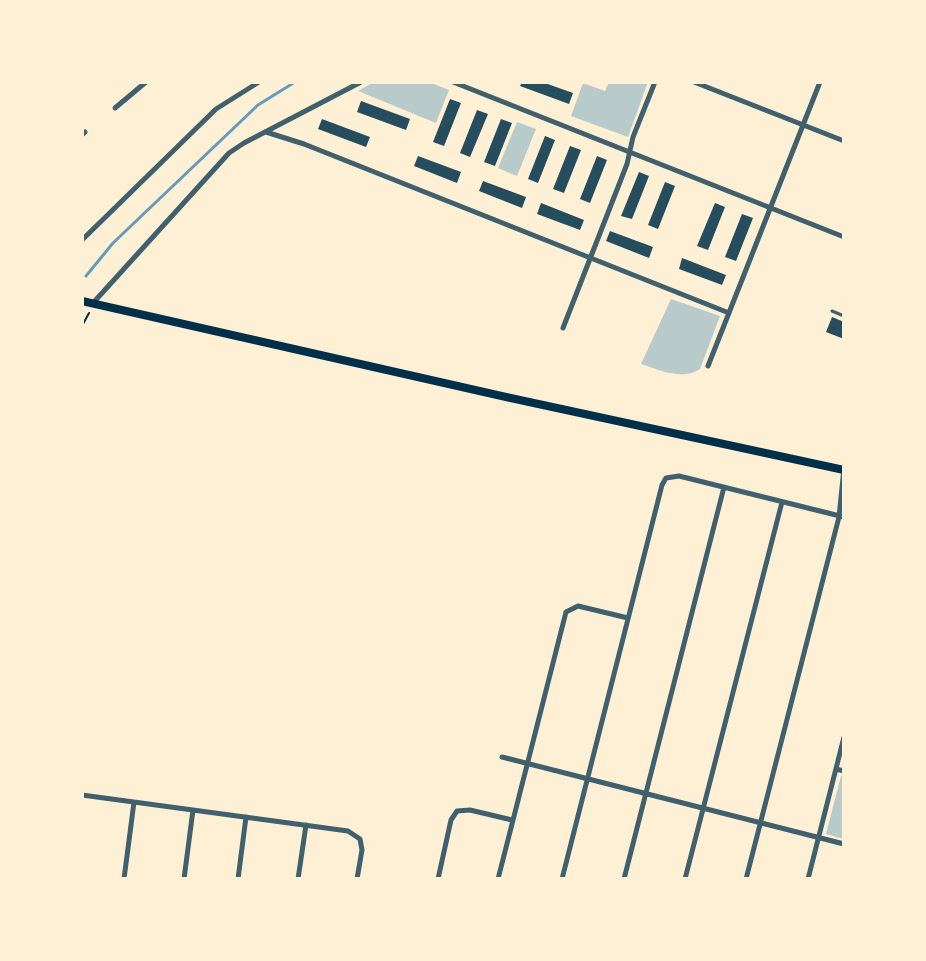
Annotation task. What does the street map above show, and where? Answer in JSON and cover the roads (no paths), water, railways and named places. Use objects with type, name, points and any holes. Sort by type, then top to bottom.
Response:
[{"type":"main road","points":[[82,301],[506,397],[844,469]]},
{"type":"street","points":[[115,108],[146,82]]},
{"type":"street","points":[[82,240],[216,109],[259,82]]},
{"type":"street","points":[[93,303],[229,153],[361,82]]},
{"type":"street","points":[[453,82],[844,237]]},
{"type":"street","points":[[563,328],[655,82]]},
{"type":"street","points":[[694,82],[844,141]]},
{"type":"street","points":[[708,366],[820,82]]},
{"type":"street","points":[[266,132],[304,144],[729,313]]},
{"type":"street","points":[[746,879],[842,517],[844,469]]},
{"type":"street","points":[[562,879],[662,485],[669,476],[676,475],[842,517]]},
{"type":"street","points":[[624,879],[724,487]]},
{"type":"street","points":[[685,879],[782,502]]},
{"type":"street","points":[[498,879],[566,612],[578,606],[628,618]]},
{"type":"street","points":[[808,879],[844,737]]},
{"type":"street","points":[[502,757],[844,844]]},
{"type":"street","points":[[836,769],[844,771]]},
{"type":"street","points":[[82,795],[348,831],[360,839],[362,850],[357,879]]},
{"type":"street","points":[[124,879],[134,802]]},
{"type":"street","points":[[438,879],[451,820],[457,811],[465,809],[512,820]]},
{"type":"street","points":[[184,879],[193,810]]},
{"type":"street","points":[[238,879],[246,817]]},
{"type":"street","points":[[298,879],[306,825]]},
{"type":"lane","points":[[832,311],[844,316]]},
{"type":"waterway","points":[[86,276],[113,243],[258,105],[295,82]]}]
